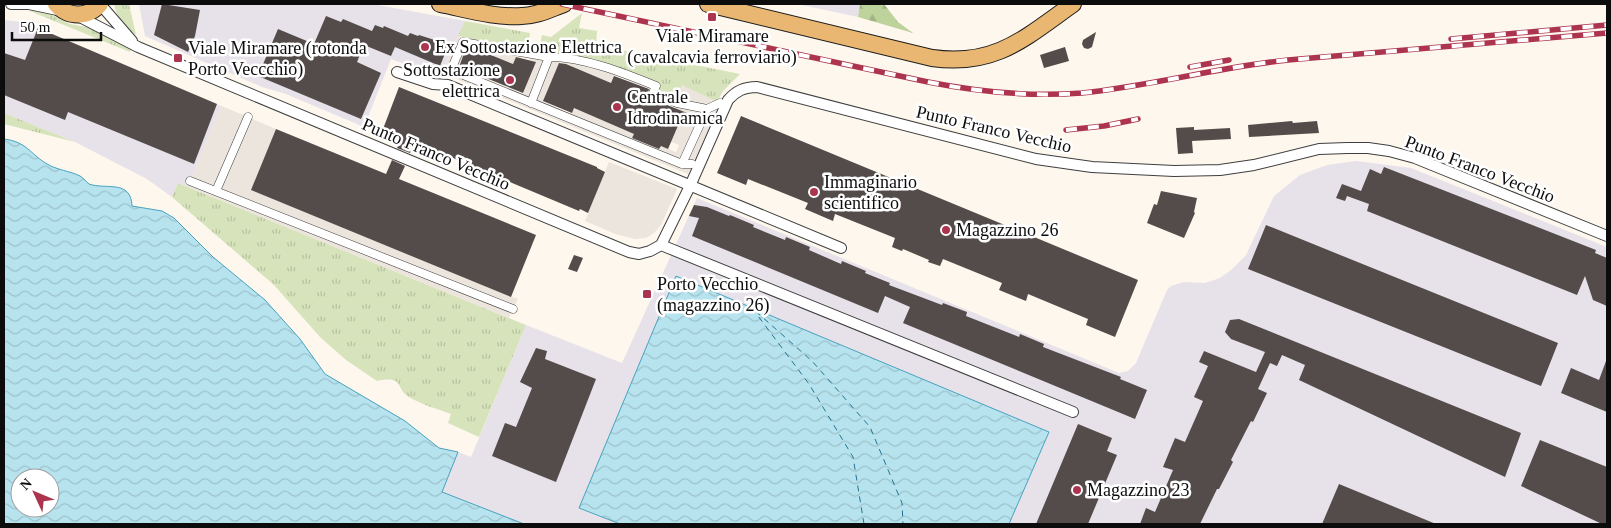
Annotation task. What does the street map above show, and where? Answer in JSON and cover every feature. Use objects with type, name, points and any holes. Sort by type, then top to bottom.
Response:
[{"type":"main road","points":[[66,10],[80,15],[89,13],[100,4]]},
{"type":"main road","points":[[440,4],[492,14],[522,16],[543,12],[564,4]]},
{"type":"main road","points":[[708,4],[947,60],[972,59],[1002,50],[1020,41],[1072,4]]},
{"type":"street","name":"Punto Franco Vecchio","points":[[4,4],[66,10],[138,47],[629,252],[639,254],[650,252],[661,245],[690,186],[728,100],[743,88],[757,87],[1036,159],[1092,167],[1174,171],[1220,170],[1254,165],[1319,149],[1368,148],[1389,151],[1415,158],[1607,236]]},
{"type":"street","name":"Punto Franco Vecchio","points":[[100,4],[138,47]]},
{"type":"street","points":[[692,164],[682,164],[451,70],[463,42],[534,52],[615,70],[656,86],[653,94],[677,103],[707,109],[720,103]]},
{"type":"street","points":[[531,103],[550,57]]},
{"type":"street","points":[[397,72],[433,84],[448,85],[841,248]]},
{"type":"street","points":[[682,164],[707,109]]},
{"type":"street","points":[[216,191],[248,117]]},
{"type":"street","points":[[190,181],[513,309]]},
{"type":"street","points":[[661,245],[1073,412]]},
{"type":"shaded area","points":[[139,4],[372,4],[465,21],[440,77],[391,59],[364,127],[286,94],[262,87],[145,36]]},
{"type":"shaded area","points":[[797,4],[860,4],[858,17]]},
{"type":"shaded area","points":[[4,20],[22,22],[38,28],[221,107],[188,187],[178,183],[172,197],[147,179],[75,142],[4,113]]},
{"type":"shaded area","points":[[458,36],[528,50],[539,50],[618,68],[659,85],[656,92],[676,100],[682,85],[720,103],[688,174],[442,73]],"holes":[[[468,46],[513,64],[518,54],[536,62],[523,94],[459,67]],[[560,61],[611,83],[616,72],[625,76],[624,79],[640,85],[642,83],[653,88],[650,95],[677,106],[676,109],[691,115],[688,124],[680,121],[671,142],[679,145],[676,152],[661,146],[659,149],[632,138],[634,134],[574,108],[571,114],[543,101]]]},
{"type":"shaded area","points":[[217,104],[276,129],[252,190],[518,299],[509,318],[188,187],[221,107]]},
{"type":"shaded area","points":[[1356,161],[1411,168],[1607,247],[1607,524],[1009,524],[1049,432],[676,276],[580,509],[620,524],[524,524],[442,492],[458,452],[471,457],[526,325],[622,363],[697,198],[1119,373],[1128,371],[1136,363],[1167,290],[1171,286],[1184,282],[1205,283],[1220,278],[1246,255],[1274,196],[1300,175],[1327,165]]},
{"type":"shaded area","points":[[609,162],[677,189],[661,225],[646,238],[635,239],[615,234],[585,221]]},
{"type":"green space","points":[[114,4],[129,4],[136,35],[122,21]]},
{"type":"green space","points":[[860,4],[884,4],[898,22],[913,33],[858,17]]},
{"type":"green space","points":[[25,9],[41,9],[70,24],[96,29],[131,49],[130,52]]},
{"type":"green space","points":[[582,13],[579,28],[597,31],[596,45],[740,74],[723,91],[717,102],[682,86],[677,100],[656,92],[659,85],[618,68],[539,50],[542,35],[551,37]]},
{"type":"green space","points":[[465,21],[530,33],[528,50],[458,36]]},
{"type":"green space","points":[[4,113],[75,142],[4,124]]},
{"type":"green space","points":[[178,183],[526,325],[479,437],[448,423],[451,414],[409,397],[396,381],[377,381],[346,360],[320,337],[274,285],[172,197]]},
{"type":"water","points":[[4,139],[23,145],[47,164],[80,176],[89,184],[122,189],[131,198],[132,206],[162,211],[174,218],[213,257],[265,300],[300,339],[325,374],[405,421],[439,448],[458,452],[442,492],[524,524],[4,524]]},
{"type":"water","points":[[676,276],[1049,432],[1009,524],[620,524],[579,508]]},
{"type":"building","points":[[162,4],[200,10],[195,36],[188,52],[154,35]]},
{"type":"building","points":[[326,16],[341,22],[343,19],[372,31],[375,25],[383,28],[384,26],[408,36],[410,33],[419,35],[447,44],[446,51],[440,66],[395,47],[391,56],[364,45],[357,62],[381,73],[361,119],[258,76],[278,29],[314,44]]},
{"type":"building","points":[[38,28],[217,104],[194,164],[68,112],[65,120],[4,95],[4,53],[25,60]]},
{"type":"building","points":[[1096,32],[1092,47],[1084,48],[1083,40]]},
{"type":"building","points":[[1065,47],[1069,61],[1044,68],[1040,55]]},
{"type":"building","name":"Sottostazione elettrica","points":[[466,48],[481,51],[513,64],[516,57],[536,62],[523,93],[459,67]]},
{"type":"building","name":"Centrale Idrodinamica","points":[[559,63],[566,64],[611,83],[614,76],[649,89],[648,94],[650,98],[692,115],[688,124],[680,121],[668,149],[661,146],[659,149],[632,138],[634,134],[574,108],[572,113],[543,101]]},
{"type":"building","points":[[399,87],[597,167],[605,172],[588,213],[580,209],[579,211],[415,142],[410,153],[397,148],[402,137],[383,129]]},
{"type":"building","name":"Magazzino 26","points":[[741,116],[1138,280],[1115,337],[1086,325],[1088,319],[1028,294],[1026,301],[999,290],[1002,283],[943,259],[940,266],[903,249],[902,251],[892,247],[895,238],[835,214],[833,221],[805,209],[808,203],[748,179],[746,185],[717,173]]},
{"type":"building","points":[[1292,121],[1293,123],[1317,121],[1319,133],[1249,137],[1248,125]]},
{"type":"building","points":[[1194,127],[1194,130],[1230,128],[1231,139],[1192,141],[1193,153],[1178,154],[1176,128]]},
{"type":"building","points":[[276,129],[386,174],[392,160],[405,166],[399,179],[536,235],[511,297],[251,190]]},
{"type":"building","points":[[1384,167],[1596,250],[1595,253],[1607,258],[1607,306],[1593,300],[1585,276],[1577,295],[1367,211],[1369,204],[1347,196],[1345,201],[1336,198],[1342,184],[1361,191],[1370,169],[1381,174]]},
{"type":"building","points":[[1161,191],[1197,198],[1195,213],[1184,238],[1147,223],[1154,204],[1157,205]]},
{"type":"building","points":[[694,205],[707,207],[730,215],[785,240],[786,237],[810,247],[809,250],[841,264],[842,261],[866,271],[865,273],[890,283],[889,285],[942,305],[943,303],[967,312],[966,316],[1019,337],[1020,334],[1044,344],[1043,347],[1121,377],[1120,379],[1147,390],[1135,419],[903,323],[910,307],[885,296],[878,313],[692,236],[699,218],[689,216]]},
{"type":"building","points":[[1266,225],[1558,343],[1541,386],[1248,269]]},
{"type":"building","points":[[574,255],[583,258],[577,272],[568,269]]},
{"type":"building","points":[[1239,319],[1521,433],[1505,477],[1299,380],[1305,365],[1282,355],[1277,366],[1270,363],[1258,389],[1267,393],[1231,460],[1233,462],[1200,524],[1140,524],[1146,508],[1155,512],[1173,470],[1163,467],[1175,438],[1185,442],[1203,401],[1194,397],[1208,366],[1199,362],[1204,351],[1256,372],[1265,352],[1231,339],[1225,332],[1230,320]]},
{"type":"building","points":[[536,348],[547,351],[545,359],[596,379],[556,482],[492,456],[505,423],[516,427],[532,388],[520,382]]},
{"type":"building","points":[[1606,361],[1607,412],[1561,393],[1571,368],[1599,380]]},
{"type":"building","name":"Magazzino 23","points":[[1078,424],[1112,438],[1107,451],[1117,455],[1088,524],[1036,524]]},
{"type":"building","points":[[1540,440],[1607,467],[1607,524],[1602,524],[1521,486]]},
{"type":"building","points":[[1339,484],[1436,524],[1322,524]]},
{"type":"ferry route","points":[[864,524],[853,457],[809,384],[752,308],[812,361],[870,427],[902,503],[903,524]]},
{"type":"railway","points":[[562,4],[928,82],[985,91],[1024,94],[1063,94],[1108,90],[1236,67],[1288,60],[1607,33]]},
{"type":"railway","points":[[1451,39],[1607,25]]},
{"type":"railway","points":[[1190,67],[1229,60]]},
{"type":"railway","points":[[1066,130],[1104,126],[1138,119]]},
{"type":"place","name":"Viale Miramare (cavalcavia ferroviario)","points":[[712,17]]},
{"type":"place","name":"Ex Sottostazione Elettrica","points":[[425,47]]},
{"type":"place","name":"Viale Miramare (rotonda Porto Veccchio)","points":[[178,58]]},
{"type":"place","name":"Sottostazione elettrica","points":[[510,80]]},
{"type":"place","name":"Centrale Idrodinamica","points":[[617,107]]},
{"type":"place","name":"Immaginario scientifico","points":[[814,192]]},
{"type":"place","name":"Magazzino 26","points":[[946,230]]},
{"type":"place","name":"Porto Vecchio (magazzino 26)","points":[[647,294]]},
{"type":"place","name":"Magazzino 23","points":[[1077,490]]}]
